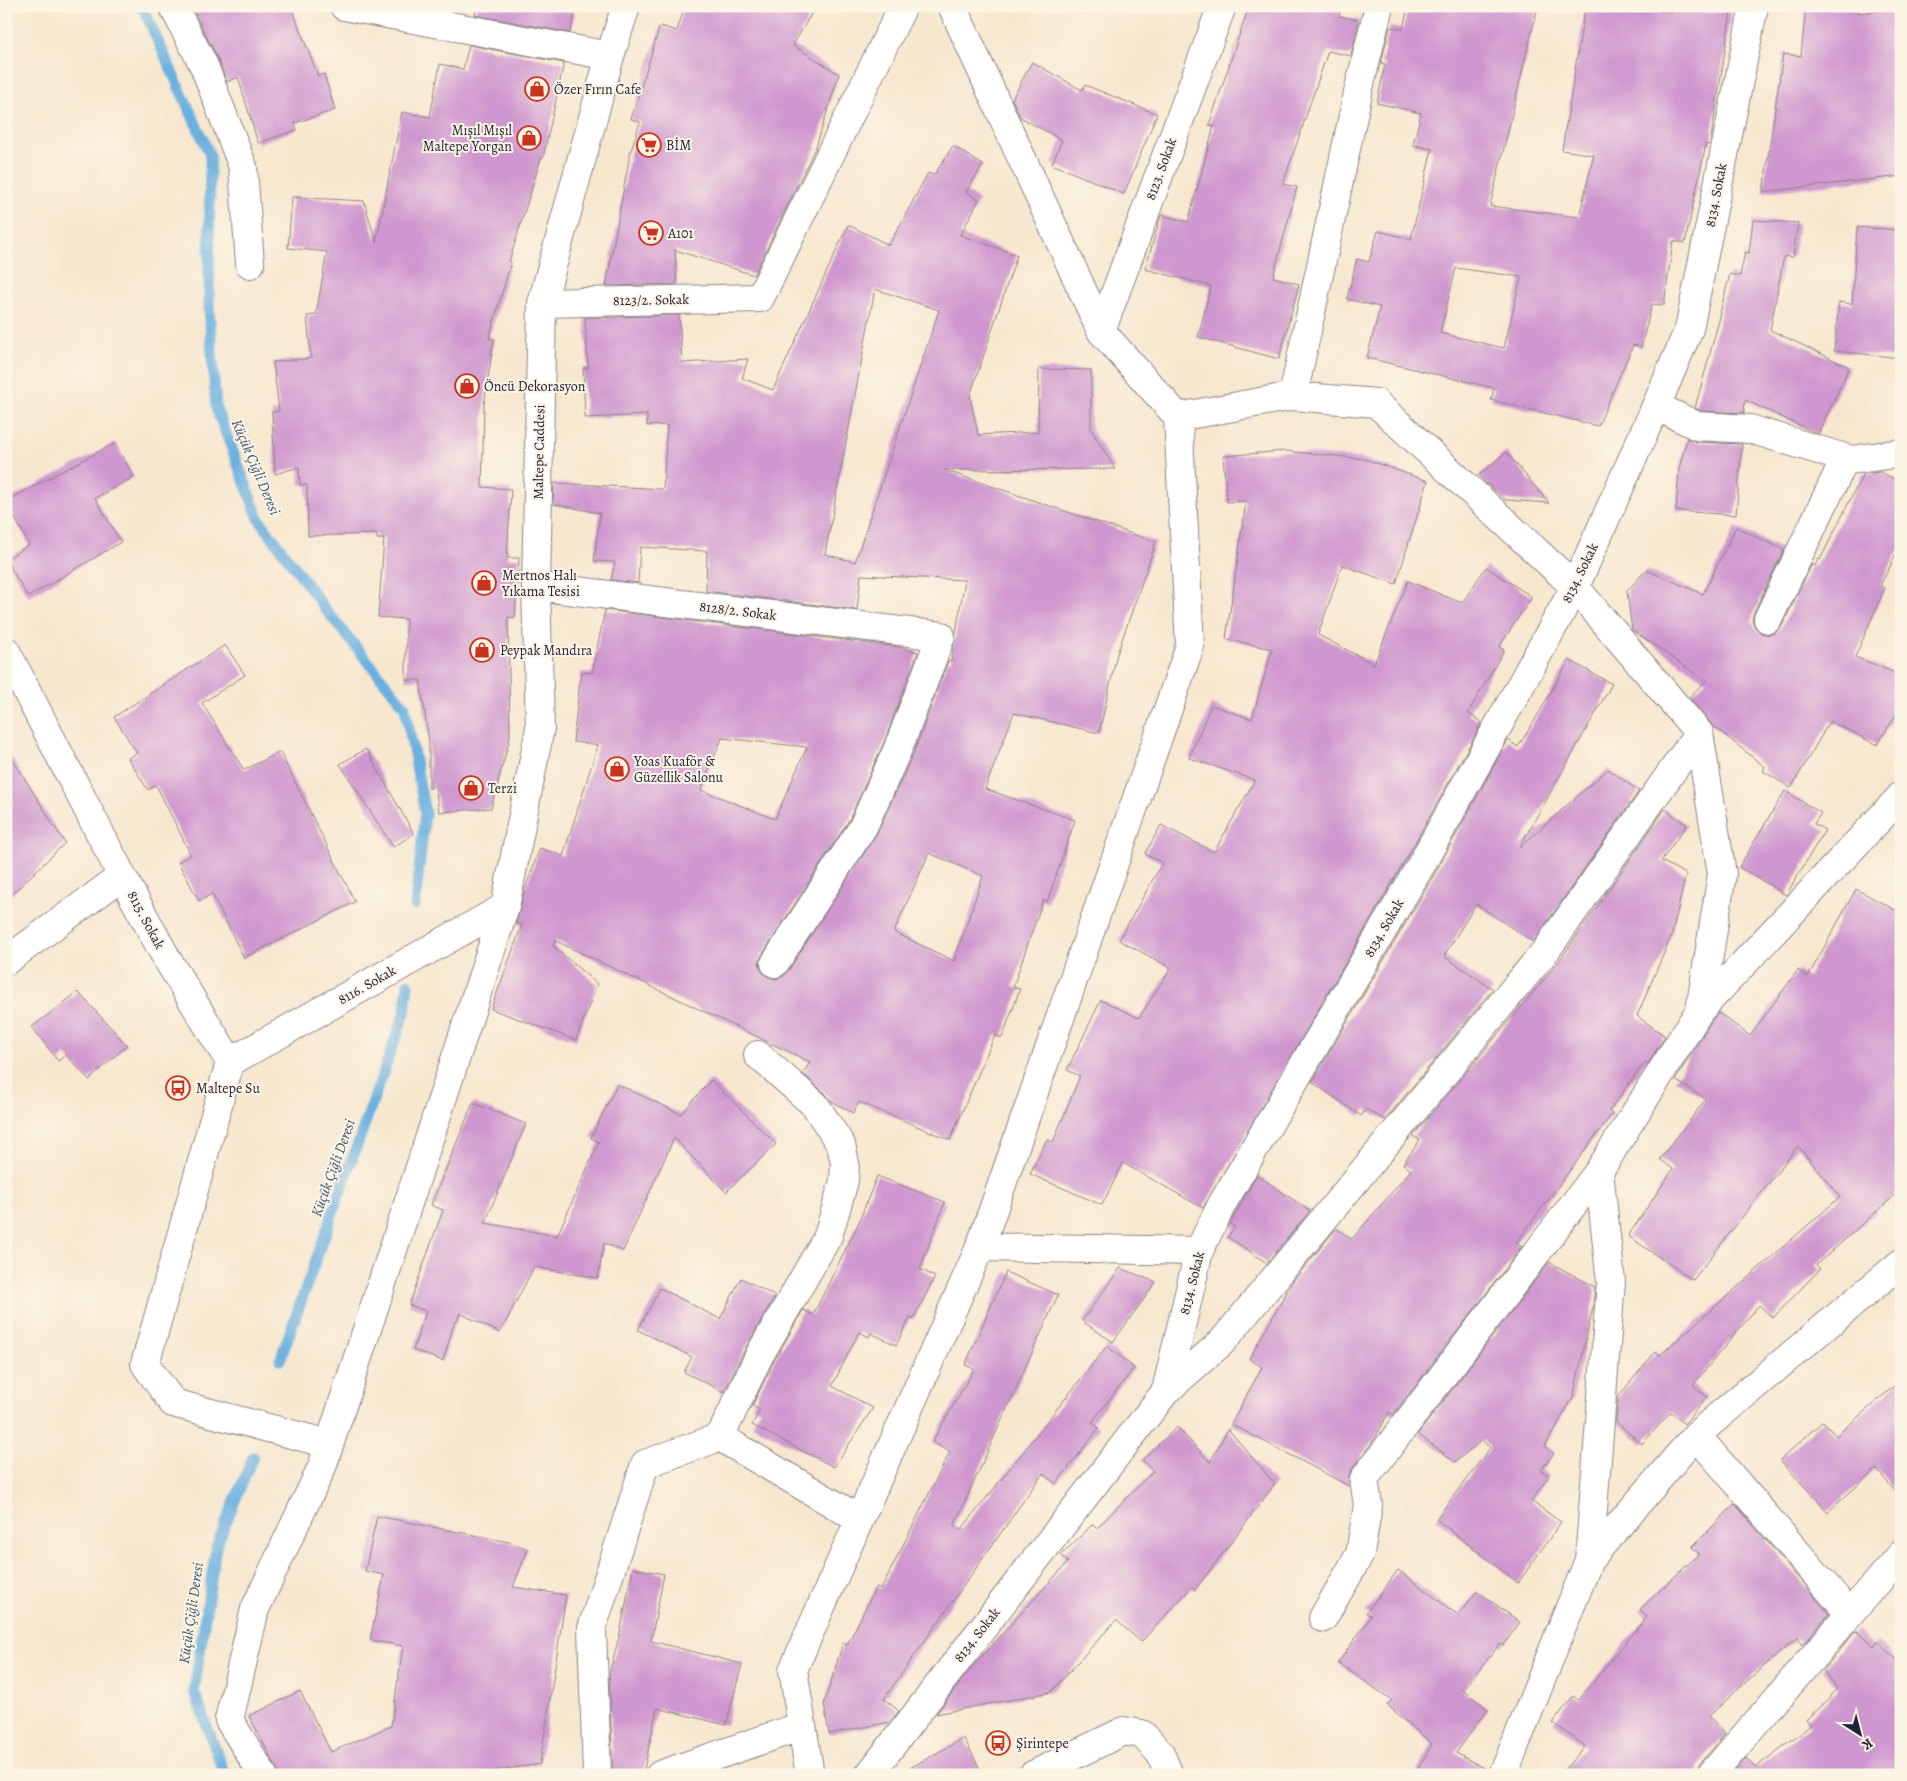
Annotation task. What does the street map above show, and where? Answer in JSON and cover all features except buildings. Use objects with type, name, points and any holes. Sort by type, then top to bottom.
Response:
[{"type":"street","points":[[173,6],[204,66],[243,167],[250,264]]},
{"type":"street","points":[[344,6],[610,56]]},
{"type":"street","name":"Maltepe Caddesi","points":[[263,1775],[229,1720],[255,1609],[322,1467],[505,907],[540,728],[536,586],[542,303],[610,56],[626,6]]},
{"type":"street","name":"8123/2. Sokak","points":[[542,303],[760,298],[903,6]]},
{"type":"street","points":[[810,1775],[793,1670],[980,1247],[1190,646],[1178,417],[1101,331],[952,6]]},
{"type":"street","name":"8123. Sokak","points":[[1101,331],[1222,6]]},
{"type":"street","points":[[1293,396],[1359,88],[1379,6]]},
{"type":"street","name":"8134. Sokak","points":[[869,1775],[1166,1391],[1199,1251],[1222,1204],[1420,865],[1575,587],[1689,329],[1754,6]]},
{"type":"street","points":[[1178,417],[1293,396],[1376,403],[1575,587],[1699,733],[1722,874],[1700,1010]]},
{"type":"street","points":[[1656,406],[1697,426],[1750,428],[1851,460]]},
{"type":"street","points":[[1768,619],[1844,461],[1901,453]]},
{"type":"street","name":"8128/2. Sokak","points":[[536,586],[941,636],[899,746],[863,827],[775,963]]},
{"type":"street","points":[[6,650],[122,876]]},
{"type":"street","points":[[1166,1391],[1222,1342],[1547,949],[1699,733]]},
{"type":"street","points":[[1323,1618],[1360,1554],[1368,1505],[1364,1479],[1600,1171],[1700,1010],[1901,796]]},
{"type":"street","name":"8115. Sokak","points":[[6,961],[122,876],[167,960],[230,1062]]},
{"type":"street","name":"8116. Sokak","points":[[230,1062],[505,907]]},
{"type":"street","points":[[597,1775],[592,1628],[645,1464],[720,1437],[760,1354],[828,1236],[844,1182],[845,1163],[841,1145],[815,1105],[758,1055]]},
{"type":"street","points":[[230,1062],[145,1364],[173,1403],[329,1444]]},
{"type":"street","points":[[1503,1775],[1589,1560],[1611,1282],[1600,1171]]},
{"type":"street","points":[[980,1247],[1199,1251]]},
{"type":"street","points":[[1589,1560],[1696,1435],[1901,1263]]},
{"type":"street","points":[[1696,1435],[1850,1614]]},
{"type":"street","points":[[720,1437],[859,1519]]},
{"type":"street","points":[[1711,1775],[1901,1555]]},
{"type":"street","points":[[660,1775],[802,1726]]},
{"type":"street","points":[[1033,1775],[1124,1731],[1142,1734],[1160,1753],[1169,1775]]},
{"type":"waterway","name":"Küçük Çiğli Deresi","points":[[142,6],[210,155],[209,308],[216,408],[259,519],[326,610],[405,707],[425,813],[415,905]]},
{"type":"waterway","name":"Küçük Çiğli Deresi","points":[[280,1360],[405,1012],[408,984]]},
{"type":"waterway","name":"Küçük Çiğli Deresi","points":[[225,1775],[194,1691],[216,1547],[253,1457]]},
{"type":"place","name":"Özer Fırın Cafe","points":[[537,89]]},
{"type":"place","name":"Mışıl Mışıl Maltepe Yorgan","points":[[529,138]]},
{"type":"place","name":"BİM","points":[[649,145]]},
{"type":"place","name":"A101","points":[[651,233]]},
{"type":"place","name":"Öncü Dekorasyon","points":[[467,386]]},
{"type":"place","name":"Mertnos Halı Yıkama Tesisi","points":[[484,583]]},
{"type":"place","name":"Peypak Mandıra","points":[[482,650]]},
{"type":"place","name":"Yoas Kuaför & Güzellik Salonu","points":[[617,769]]},
{"type":"place","name":"Terzi","points":[[471,788]]},
{"type":"place","name":"Maltepe Su","points":[[178,1088]]},
{"type":"place","name":"Şirintepe","points":[[998,1743]]}]
